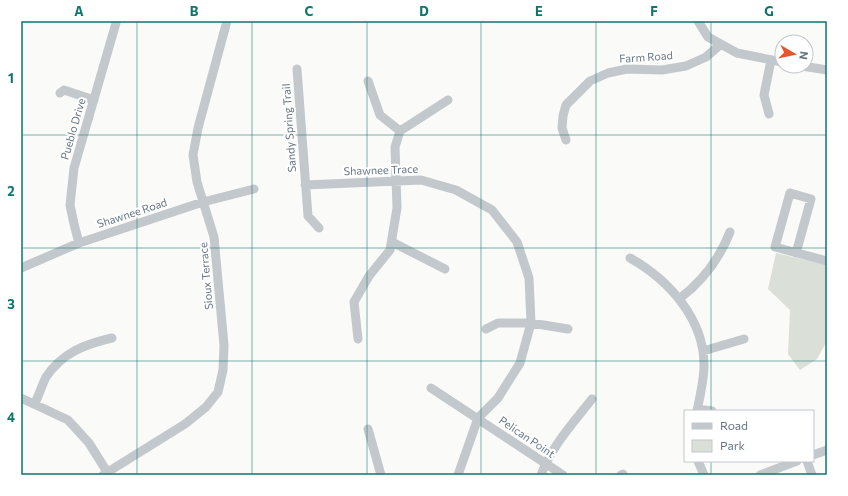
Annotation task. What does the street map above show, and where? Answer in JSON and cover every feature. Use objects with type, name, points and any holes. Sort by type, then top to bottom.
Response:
[{"type":"street","name":"Sioux Terrace","points":[[107,474],[185,424],[206,408],[218,392],[224,370],[224,345],[214,236],[197,182],[193,155],[198,128],[228,21]]},
{"type":"street","points":[[698,21],[708,37],[737,53],[774,61]]},
{"type":"street","name":"Pueblo Drive","points":[[79,243],[70,205],[74,168],[116,23]]},
{"type":"street","name":"Farm Road","points":[[566,140],[562,128],[566,105],[590,81],[608,73],[627,69],[662,70],[686,66],[706,57],[721,44]]},
{"type":"street","points":[[769,114],[764,95],[771,60]]},
{"type":"street","points":[[814,68],[827,70]]},
{"type":"street","name":"Sandy Spring Trail","points":[[297,69],[308,216],[319,228]]},
{"type":"street","points":[[368,81],[380,115],[400,131]]},
{"type":"street","points":[[60,93],[64,90],[94,100]]},
{"type":"street","points":[[358,339],[354,302],[369,276],[390,250],[392,242],[397,208],[394,146],[400,131],[448,100]]},
{"type":"street","name":"Shawnee Trace","points":[[305,185],[421,180],[456,190],[492,210],[517,242],[529,278],[532,323],[520,363],[498,398],[478,418],[458,475]]},
{"type":"street","name":"Shawnee Road","points":[[21,268],[79,243],[203,202],[254,189]]},
{"type":"street","points":[[796,253],[811,199],[790,194],[775,247],[796,253],[827,261]]},
{"type":"street","points":[[679,299],[706,275],[720,254],[730,232]]},
{"type":"street","points":[[392,242],[445,269]]},
{"type":"street","points":[[630,258],[655,275],[679,299],[695,325],[703,351],[704,371],[698,410]]},
{"type":"street","points":[[486,329],[498,323],[532,323],[568,329]]},
{"type":"street","points":[[35,404],[46,377],[63,356],[94,342],[112,338]]},
{"type":"street","points":[[703,351],[744,339]]},
{"type":"street","name":"Pelican Point","points":[[431,388],[563,475]]},
{"type":"street","points":[[21,398],[68,420],[89,442],[107,474]]},
{"type":"street","points":[[541,475],[545,464],[567,431],[592,400]]},
{"type":"street","points":[[368,429],[381,475]]},
{"type":"street","points":[[814,455],[827,450]]},
{"type":"street","points":[[698,462],[704,475]]},
{"type":"street","points":[[760,475],[777,472],[795,462]]},
{"type":"street","points":[[807,462],[812,475]]},
{"type":"green space","points":[[776,253],[827,265],[827,341],[817,359],[800,370],[788,354],[790,310],[768,289]]}]
